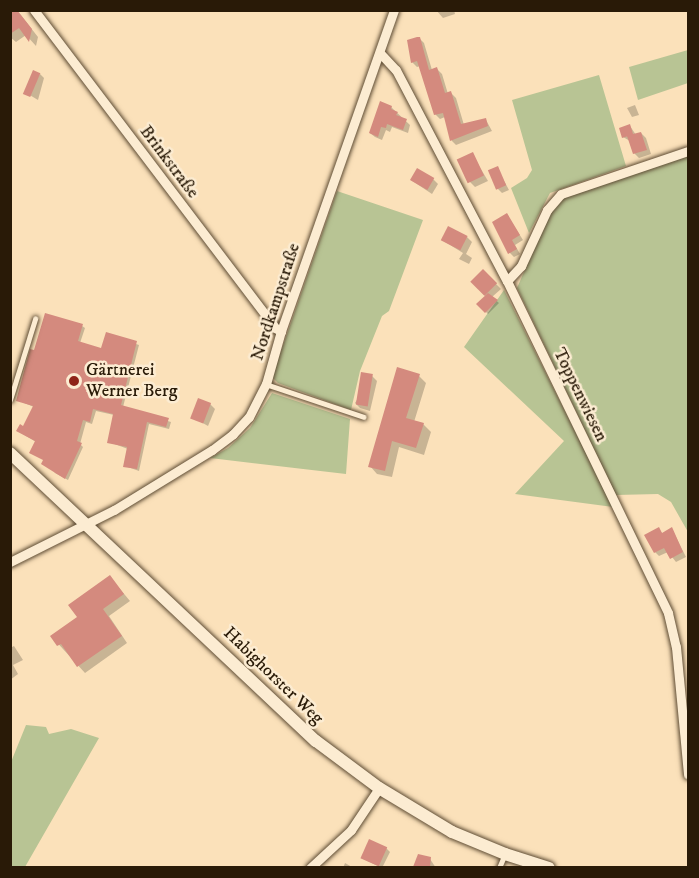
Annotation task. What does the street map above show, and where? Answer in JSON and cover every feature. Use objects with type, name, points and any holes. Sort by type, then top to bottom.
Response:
[{"type":"street","name":"Brinkstraße","points":[[34,10],[268,318],[281,331]]},
{"type":"street","name":"Nordkampstraße","points":[[10,562],[87,524],[212,450],[233,434],[249,417],[266,384],[281,331],[394,10]]},
{"type":"street","name":"Toppenwiesen","points":[[380,53],[396,70],[507,281],[668,614],[676,647],[688,774]]},
{"type":"street","points":[[507,281],[521,266],[547,210],[561,194],[688,151]]},
{"type":"street","name":"Habighorster Weg","points":[[10,453],[316,741],[379,788],[452,832],[505,854],[549,867]]},
{"type":"street","points":[[310,867],[351,830],[379,788]]},
{"type":"lane","points":[[10,400],[35,319]]},
{"type":"lane","points":[[266,384],[364,417]]},
{"type":"lane","points":[[499,867],[505,854]]},
{"type":"green space","points":[[688,50],[688,83],[638,100],[629,67]]},
{"type":"green space","points":[[599,75],[626,166],[550,193],[529,233],[511,188],[527,178],[532,170],[512,100]]},
{"type":"green space","points":[[688,156],[688,532],[671,502],[658,494],[616,495],[517,288],[550,212],[561,199]]},
{"type":"green space","points":[[337,191],[423,220],[389,311],[382,316],[360,371],[351,410],[278,383],[272,377]]},
{"type":"green space","points":[[504,290],[613,507],[515,494],[564,441],[464,347]]},
{"type":"green space","points":[[272,393],[350,419],[346,474],[210,458],[228,448],[250,428]]},
{"type":"green space","points":[[26,725],[46,727],[49,734],[71,729],[99,738],[25,867],[11,867],[11,762]]},
{"type":"building","points":[[10,10],[17,10],[32,29],[29,42],[19,28],[10,34]]},
{"type":"building","points":[[420,37],[429,70],[437,67],[445,93],[451,91],[461,124],[486,118],[488,126],[450,141],[443,113],[434,115],[417,61],[411,63],[407,40]]},
{"type":"building","points":[[33,70],[40,73],[30,97],[23,94]]},
{"type":"building","points":[[380,101],[392,106],[391,109],[398,112],[396,115],[407,119],[403,130],[387,124],[386,128],[381,127],[378,137],[369,133]]},
{"type":"building","points":[[630,124],[633,134],[641,132],[647,150],[633,154],[627,136],[622,138],[619,128]]},
{"type":"building","points":[[473,152],[484,176],[468,183],[457,160]]},
{"type":"building","points":[[498,166],[506,185],[496,190],[488,170]]},
{"type":"building","points":[[417,168],[434,178],[427,190],[410,180]]},
{"type":"building","points":[[507,213],[520,235],[512,240],[517,249],[508,254],[492,222]]},
{"type":"building","points":[[448,226],[468,236],[460,250],[441,240]]},
{"type":"building","points":[[483,269],[497,283],[484,296],[470,282]]},
{"type":"building","points":[[488,293],[498,300],[485,313],[476,304]]},
{"type":"building","points":[[45,313],[83,324],[78,341],[101,348],[106,332],[137,341],[121,405],[169,418],[166,427],[147,422],[137,469],[123,467],[127,447],[107,443],[113,414],[93,409],[90,422],[83,420],[77,441],[82,443],[65,479],[41,464],[43,460],[29,453],[35,441],[16,431],[20,424],[23,426],[33,406],[16,401],[30,349],[34,350]]},
{"type":"building","points":[[397,367],[420,374],[406,418],[424,423],[416,448],[392,441],[385,471],[368,467]]},
{"type":"building","points":[[361,372],[373,374],[368,406],[356,405]]},
{"type":"building","points":[[198,398],[211,403],[203,424],[190,419]]},
{"type":"building","points":[[659,527],[662,533],[672,527],[683,552],[670,559],[664,548],[654,553],[644,535]]},
{"type":"building","points":[[110,575],[124,594],[103,609],[122,636],[77,667],[61,644],[57,646],[50,636],[77,617],[68,605]]},
{"type":"building","points":[[369,839],[387,847],[379,866],[360,858]]},
{"type":"building","points":[[418,854],[431,857],[430,867],[413,867]]},
{"type":"place","name":"Gärtnerei Werner Berg","points":[[74,381]]}]
